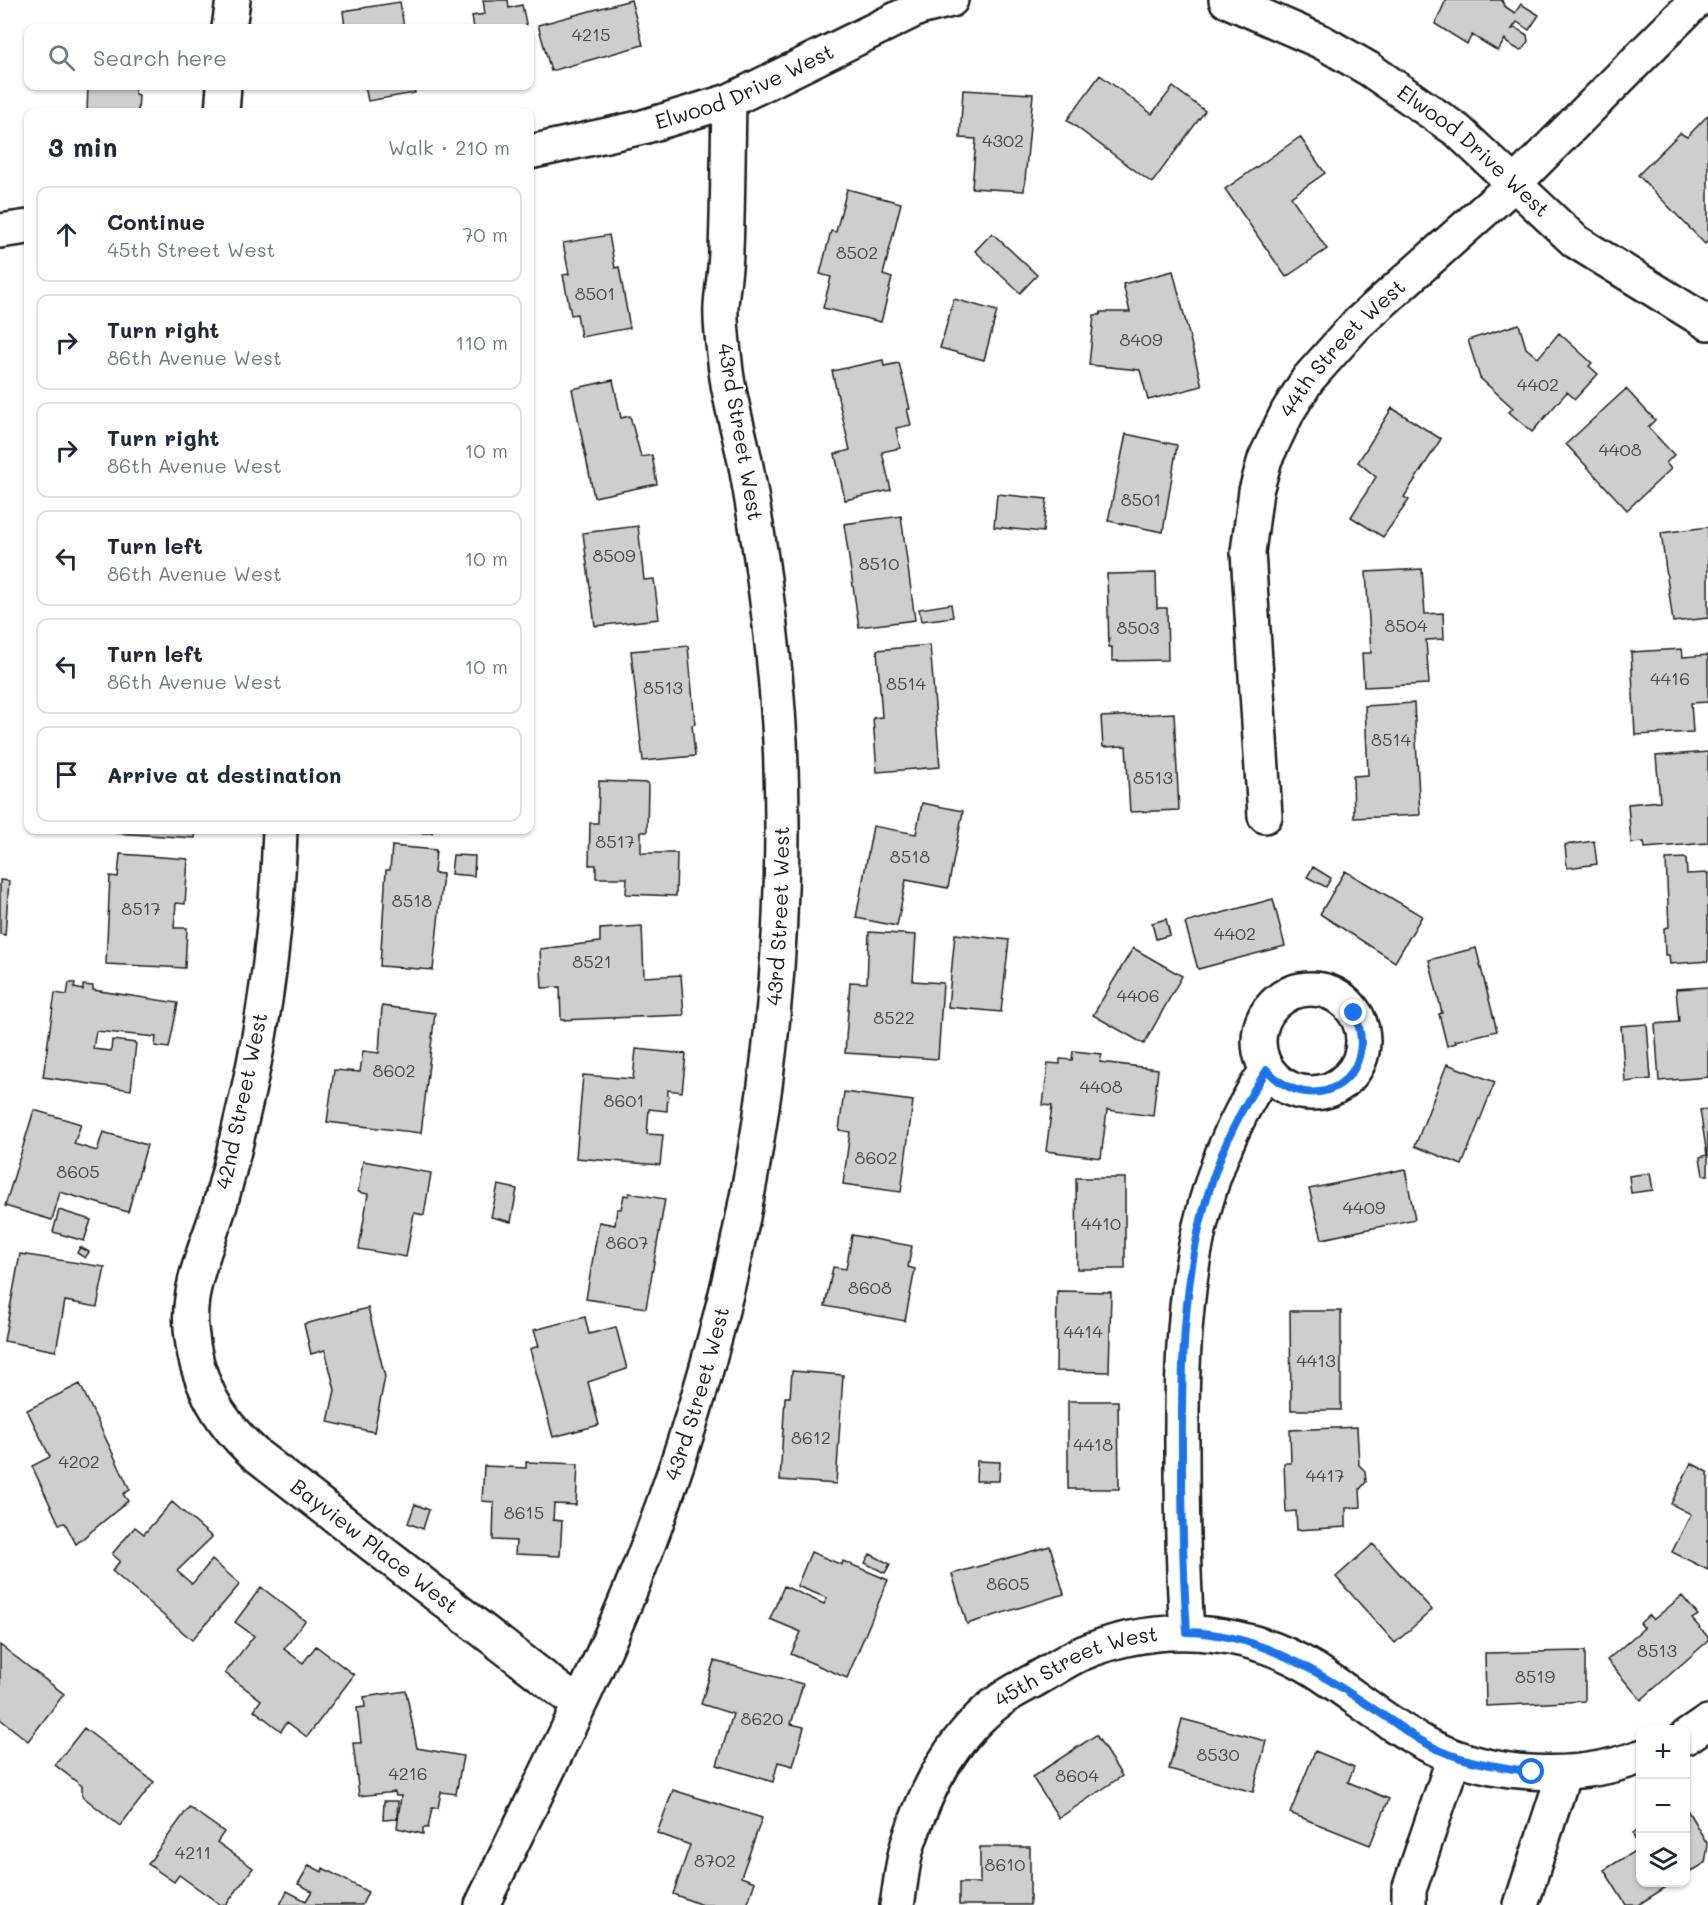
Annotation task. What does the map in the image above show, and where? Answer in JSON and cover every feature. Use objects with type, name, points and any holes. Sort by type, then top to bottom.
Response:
[{"type":"street","points":[[230,24],[233,0]]},
{"type":"street","name":"Elwood Drive West","points":[[534,151],[643,127],[729,100],[918,4],[951,0]]},
{"type":"street","name":"Elwood Drive West","points":[[1226,0],[1322,42],[1369,69],[1458,131],[1575,241],[1708,323]]},
{"type":"street","name":"44th Street West","points":[[1265,816],[1248,552],[1256,491],[1265,459],[1288,411],[1308,379],[1356,325],[1513,185],[1688,3]]},
{"type":"street","points":[[222,108],[224,90]]},
{"type":"street","name":"43rd Street West","points":[[482,1905],[639,1570],[672,1482],[701,1392],[726,1301],[746,1210],[762,1117],[773,1023],[780,929],[780,741],[773,647],[761,554],[725,369],[720,312],[726,256],[729,100]]},
{"type":"street","points":[[0,231],[24,228]]},
{"type":"street","name":"42nd Street West","points":[[197,1368],[190,1326],[195,1286],[224,1191],[261,1023],[272,938],[280,834]]},
{"type":"street","points":[[1187,1632],[1183,1560],[1184,1323],[1197,1233],[1211,1180],[1242,1105],[1267,1070]]},
{"type":"street","name":"Bayview Place West","points":[[197,1368],[211,1403],[235,1436],[255,1454],[578,1704]]},
{"type":"street","name":"45th Street West","points":[[897,1905],[908,1843],[935,1774],[967,1732],[1001,1699],[1078,1655],[1130,1638],[1187,1632],[1214,1633],[1279,1652],[1312,1669],[1429,1746],[1454,1757],[1532,1772],[1564,1773],[1636,1758]]},
{"type":"street","points":[[1690,1734],[1708,1722]]},
{"type":"street","points":[[1409,1905],[1409,1890],[1454,1757]]},
{"type":"street","points":[[1521,1905],[1564,1773]]},
{"type":"building","points":[[483,0],[508,0],[509,8],[522,5],[526,24],[473,24],[472,16],[485,14]]},
{"type":"building","points":[[631,0],[643,45],[551,71],[538,25]]},
{"type":"building","points":[[1446,0],[1502,0],[1504,6],[1515,13],[1521,4],[1539,15],[1529,30],[1517,22],[1512,29],[1516,28],[1527,35],[1528,41],[1523,49],[1519,50],[1507,43],[1505,39],[1498,51],[1472,35],[1467,44],[1435,24]]},
{"type":"building","points":[[400,2],[403,24],[345,24],[343,11]]},
{"type":"building","points":[[1100,75],[1152,114],[1173,87],[1205,111],[1152,183],[1067,120]]},
{"type":"building","points":[[88,90],[135,90],[135,94],[139,95],[138,108],[87,108]]},
{"type":"building","points":[[366,90],[414,90],[415,93],[368,101]]},
{"type":"building","points":[[963,90],[1033,94],[1024,191],[972,188],[976,139],[960,138]]},
{"type":"building","points":[[1708,115],[1708,241],[1705,244],[1638,175],[1680,133],[1687,137]]},
{"type":"building","points":[[1300,137],[1325,173],[1291,197],[1327,249],[1286,277],[1225,189]]},
{"type":"building","points":[[847,189],[901,203],[883,275],[892,278],[881,322],[823,308],[831,277],[820,274],[831,231],[836,232]]},
{"type":"building","points":[[992,233],[1037,275],[1020,293],[975,251]]},
{"type":"building","points":[[609,235],[615,268],[619,267],[630,328],[581,337],[577,314],[571,315],[563,275],[569,274],[563,243]]},
{"type":"building","points":[[1173,271],[1202,386],[1148,400],[1140,370],[1089,365],[1094,315],[1100,315],[1101,312],[1130,312],[1123,284]]},
{"type":"building","points":[[954,299],[997,311],[984,360],[940,348]]},
{"type":"building","points":[[1519,324],[1526,348],[1538,358],[1559,333],[1592,363],[1589,366],[1598,374],[1575,399],[1567,392],[1532,432],[1509,412],[1513,408],[1480,378],[1468,340]]},
{"type":"building","points":[[883,360],[884,366],[899,363],[910,409],[907,409],[911,425],[896,428],[900,448],[882,452],[891,490],[845,500],[835,454],[850,450],[832,371]]},
{"type":"building","points":[[613,380],[621,418],[630,416],[641,457],[652,455],[657,484],[594,497],[572,389]]},
{"type":"building","points":[[1626,389],[1655,420],[1648,427],[1674,455],[1666,463],[1671,469],[1627,510],[1566,444]]},
{"type":"building","points":[[1392,408],[1441,439],[1404,497],[1409,500],[1383,537],[1351,517],[1376,477],[1358,462]]},
{"type":"building","points":[[1126,434],[1177,445],[1163,532],[1108,521]]},
{"type":"building","points":[[997,494],[1047,499],[1043,532],[994,527]]},
{"type":"building","points":[[901,516],[915,620],[859,627],[844,524]]},
{"type":"building","points":[[638,526],[644,580],[654,579],[659,619],[595,626],[583,533]]},
{"type":"building","points":[[1708,527],[1708,618],[1673,622],[1661,533]]},
{"type":"building","points":[[1422,569],[1425,614],[1443,613],[1444,639],[1426,640],[1429,684],[1364,687],[1362,653],[1371,653],[1366,572]]},
{"type":"building","points":[[1156,573],[1157,608],[1167,608],[1168,660],[1112,661],[1112,647],[1109,647],[1107,574]]},
{"type":"building","points":[[951,604],[953,617],[921,621],[919,609]]},
{"type":"building","points":[[930,645],[940,767],[877,772],[873,718],[882,717],[877,650]]},
{"type":"building","points":[[688,646],[695,724],[692,725],[695,756],[643,761],[631,651]]},
{"type":"building","points":[[1682,649],[1683,657],[1708,655],[1708,702],[1691,703],[1693,732],[1635,735],[1631,652]]},
{"type":"building","points":[[1414,703],[1420,815],[1354,818],[1353,776],[1368,775],[1365,706]]},
{"type":"building","points":[[1174,713],[1179,810],[1130,812],[1126,746],[1103,747],[1101,717]]},
{"type":"building","points":[[1708,752],[1708,843],[1645,848],[1644,842],[1631,843],[1628,804],[1660,801],[1656,756]]},
{"type":"building","points":[[599,781],[648,783],[647,832],[641,832],[641,853],[677,853],[676,896],[626,894],[627,878],[596,878],[596,865],[589,865],[590,823],[598,823]]},
{"type":"building","points":[[922,803],[963,811],[948,888],[906,880],[897,926],[856,918],[873,826],[916,834]]},
{"type":"building","points":[[131,834],[196,834],[195,838]]},
{"type":"building","points":[[1594,841],[1597,864],[1567,868],[1565,845]]},
{"type":"building","points":[[392,846],[436,850],[434,873],[443,874],[433,970],[380,966],[386,870],[390,870]]},
{"type":"building","points":[[120,854],[188,859],[185,904],[176,903],[174,928],[187,928],[185,968],[106,964],[110,876],[118,877]]},
{"type":"building","points":[[453,855],[475,856],[474,876],[451,874]]},
{"type":"building","points":[[1686,858],[1687,874],[1708,873],[1708,961],[1670,964],[1669,955],[1665,955],[1664,928],[1669,927],[1666,859]]},
{"type":"building","points":[[1313,867],[1331,878],[1326,887],[1307,877]]},
{"type":"building","points":[[1345,871],[1422,916],[1395,962],[1320,914]]},
{"type":"building","points":[[0,880],[9,881],[5,935],[0,934]]},
{"type":"building","points":[[1273,899],[1285,946],[1198,969],[1185,923]]},
{"type":"building","points":[[1166,919],[1170,935],[1156,939],[1152,923]]},
{"type":"building","points":[[642,926],[644,977],[681,975],[684,1015],[561,1020],[560,987],[542,988],[540,949],[600,942],[600,929]]},
{"type":"building","points":[[869,932],[916,935],[913,981],[943,983],[938,1059],[845,1053],[850,982],[867,983]]},
{"type":"building","points":[[955,934],[1009,940],[1001,1012],[948,1007]]},
{"type":"building","points":[[1133,948],[1182,976],[1144,1044],[1093,1015]]},
{"type":"building","points":[[1476,948],[1497,1031],[1455,1041],[1456,1043],[1447,1046],[1439,1014],[1442,1013],[1429,960]]},
{"type":"building","points":[[69,983],[75,983],[74,988],[83,990],[83,985],[93,986],[93,990],[178,1003],[169,1048],[155,1046],[156,1037],[96,1031],[93,1049],[111,1051],[112,1040],[136,1043],[131,1090],[43,1077],[55,993],[67,995]]},
{"type":"building","points":[[1708,987],[1708,1077],[1659,1081],[1655,1024],[1679,1022],[1676,989]]},
{"type":"building","points":[[382,1006],[435,1013],[421,1133],[327,1122],[334,1070],[360,1072],[363,1051],[379,1053]]},
{"type":"building","points":[[1647,1024],[1651,1079],[1625,1082],[1621,1026]]},
{"type":"building","points":[[636,1049],[686,1054],[682,1092],[668,1090],[667,1111],[649,1109],[647,1134],[663,1135],[660,1165],[576,1158],[583,1075],[633,1079]]},
{"type":"building","points":[[1073,1051],[1102,1054],[1100,1062],[1158,1069],[1153,1116],[1107,1110],[1101,1158],[1046,1151],[1052,1106],[1043,1105],[1048,1063],[1060,1064],[1060,1059],[1072,1060]]},
{"type":"building","points":[[1447,1064],[1495,1082],[1462,1165],[1415,1146]]},
{"type":"building","points":[[844,1092],[913,1101],[901,1192],[843,1184],[850,1132],[839,1130]]},
{"type":"building","points":[[1708,1109],[1708,1175],[1703,1175],[1700,1157],[1707,1155],[1700,1110]]},
{"type":"building","points":[[34,1110],[81,1124],[74,1144],[97,1151],[103,1132],[147,1145],[128,1212],[60,1192],[52,1220],[5,1206]]},
{"type":"building","points":[[363,1161],[431,1173],[424,1215],[414,1213],[406,1257],[359,1249],[368,1194],[358,1192]]},
{"type":"building","points":[[1405,1169],[1415,1219],[1322,1239],[1309,1189]]},
{"type":"building","points":[[1650,1173],[1653,1190],[1631,1193],[1629,1176]]},
{"type":"building","points":[[1076,1178],[1125,1178],[1125,1269],[1077,1269]]},
{"type":"building","points":[[498,1185],[517,1189],[511,1222],[491,1217]]},
{"type":"building","points":[[629,1193],[665,1199],[646,1308],[586,1299],[599,1222],[615,1225],[617,1209],[621,1209],[624,1195],[629,1196]]},
{"type":"building","points":[[59,1210],[91,1220],[84,1241],[53,1232]]},
{"type":"building","points":[[852,1235],[912,1246],[908,1267],[915,1269],[905,1321],[825,1306],[833,1267],[846,1269]]},
{"type":"building","points":[[80,1247],[89,1252],[85,1258],[77,1253]]},
{"type":"building","points":[[20,1254],[105,1267],[97,1307],[65,1301],[56,1351],[4,1341]]},
{"type":"building","points":[[1057,1291],[1111,1292],[1109,1372],[1056,1371]]},
{"type":"building","points":[[368,1308],[385,1377],[374,1432],[328,1422],[335,1390],[325,1350],[311,1354],[304,1324]]},
{"type":"building","points":[[1290,1311],[1341,1311],[1341,1410],[1291,1410]]},
{"type":"building","points":[[585,1317],[589,1334],[616,1327],[627,1369],[588,1382],[599,1425],[553,1437],[530,1349],[539,1346],[534,1330]]},
{"type":"building","points":[[792,1371],[843,1375],[836,1484],[780,1480],[785,1397],[790,1397]]},
{"type":"building","points":[[80,1384],[130,1490],[123,1494],[128,1501],[76,1544],[65,1523],[59,1524],[32,1466],[50,1457],[27,1410]]},
{"type":"building","points":[[1068,1401],[1118,1401],[1119,1489],[1068,1489]]},
{"type":"building","points":[[1357,1427],[1359,1465],[1365,1471],[1366,1482],[1360,1489],[1361,1507],[1346,1508],[1346,1527],[1297,1530],[1296,1511],[1286,1512],[1284,1463],[1291,1463],[1290,1430]]},
{"type":"building","points":[[977,1461],[1000,1462],[999,1481],[976,1481]]},
{"type":"building","points":[[526,1462],[578,1464],[576,1505],[554,1504],[553,1520],[562,1521],[560,1556],[515,1554],[516,1541],[493,1540],[494,1502],[482,1501],[484,1466],[526,1468]]},
{"type":"building","points":[[1691,1463],[1708,1472],[1708,1570],[1672,1552],[1691,1514],[1671,1504]]},
{"type":"building","points":[[172,1502],[212,1537],[177,1571],[192,1584],[212,1560],[240,1584],[192,1640],[112,1571],[120,1561],[112,1554],[135,1527],[144,1534]]},
{"type":"building","points":[[415,1504],[429,1510],[423,1529],[408,1523]]},
{"type":"building","points":[[1373,1544],[1432,1610],[1395,1643],[1336,1577]]},
{"type":"building","points":[[1050,1546],[1064,1594],[967,1624],[952,1574]]},
{"type":"building","points":[[811,1552],[842,1565],[843,1561],[888,1580],[847,1678],[791,1654],[801,1632],[770,1619],[784,1586],[824,1604],[827,1598],[797,1586]]},
{"type":"building","points":[[870,1554],[890,1564],[885,1573],[865,1563]]},
{"type":"building","points":[[261,1587],[305,1621],[284,1649],[303,1663],[316,1646],[354,1675],[307,1737],[287,1722],[281,1731],[254,1710],[261,1700],[225,1673],[254,1636],[235,1622]]},
{"type":"building","points":[[1682,1596],[1698,1615],[1692,1619],[1708,1637],[1708,1641],[1641,1700],[1607,1660],[1644,1628],[1640,1623],[1649,1615],[1653,1620]]},
{"type":"building","points":[[0,1645],[64,1694],[28,1741],[0,1719]]},
{"type":"building","points":[[1585,1651],[1585,1701],[1486,1706],[1485,1653]]},
{"type":"building","points":[[714,1661],[803,1684],[791,1724],[804,1727],[793,1766],[778,1762],[773,1782],[717,1765],[733,1714],[701,1704]]},
{"type":"building","points":[[406,1691],[417,1748],[463,1756],[456,1794],[441,1792],[438,1808],[432,1808],[428,1828],[423,1828],[423,1834],[397,1828],[401,1796],[396,1796],[395,1792],[359,1796],[353,1743],[361,1743],[357,1708],[365,1707],[364,1697]]},
{"type":"building","points":[[1182,1719],[1266,1741],[1253,1792],[1169,1769]]},
{"type":"building","points":[[84,1728],[154,1782],[120,1826],[82,1796],[82,1786],[55,1765]]},
{"type":"building","points":[[1096,1735],[1122,1776],[1059,1818],[1032,1777]]},
{"type":"building","points":[[1315,1751],[1354,1767],[1348,1782],[1389,1799],[1370,1845],[1290,1813]]},
{"type":"building","points":[[673,1790],[762,1818],[741,1877],[755,1882],[747,1905],[702,1905],[673,1894],[690,1845],[657,1833]]},
{"type":"building","points":[[384,1801],[398,1801],[397,1819],[383,1820]]},
{"type":"building","points":[[189,1807],[224,1832],[217,1842],[253,1868],[226,1905],[221,1905],[179,1875],[174,1882],[148,1864]]},
{"type":"building","points":[[1690,1815],[1708,1845],[1705,1863],[1690,1872]]},
{"type":"building","points":[[980,1847],[1030,1847],[1030,1905],[959,1905],[959,1883],[980,1883]]},
{"type":"building","points":[[1636,1850],[1636,1887],[1666,1887],[1638,1905],[1626,1905],[1604,1870]]},
{"type":"building","points":[[309,1865],[322,1872],[323,1868],[368,1892],[362,1905],[280,1905],[287,1891],[306,1901],[312,1891],[298,1884]]},
{"type":"route","points":[[1354,1013],[1361,1028],[1363,1044],[1360,1060],[1352,1074],[1339,1085],[1325,1092],[1308,1094],[1292,1091],[1278,1083],[1267,1070],[1242,1105],[1211,1180],[1197,1233],[1184,1323],[1183,1560],[1187,1632],[1214,1633],[1279,1652],[1312,1669],[1429,1746],[1454,1757],[1476,1763],[1532,1772]]}]
